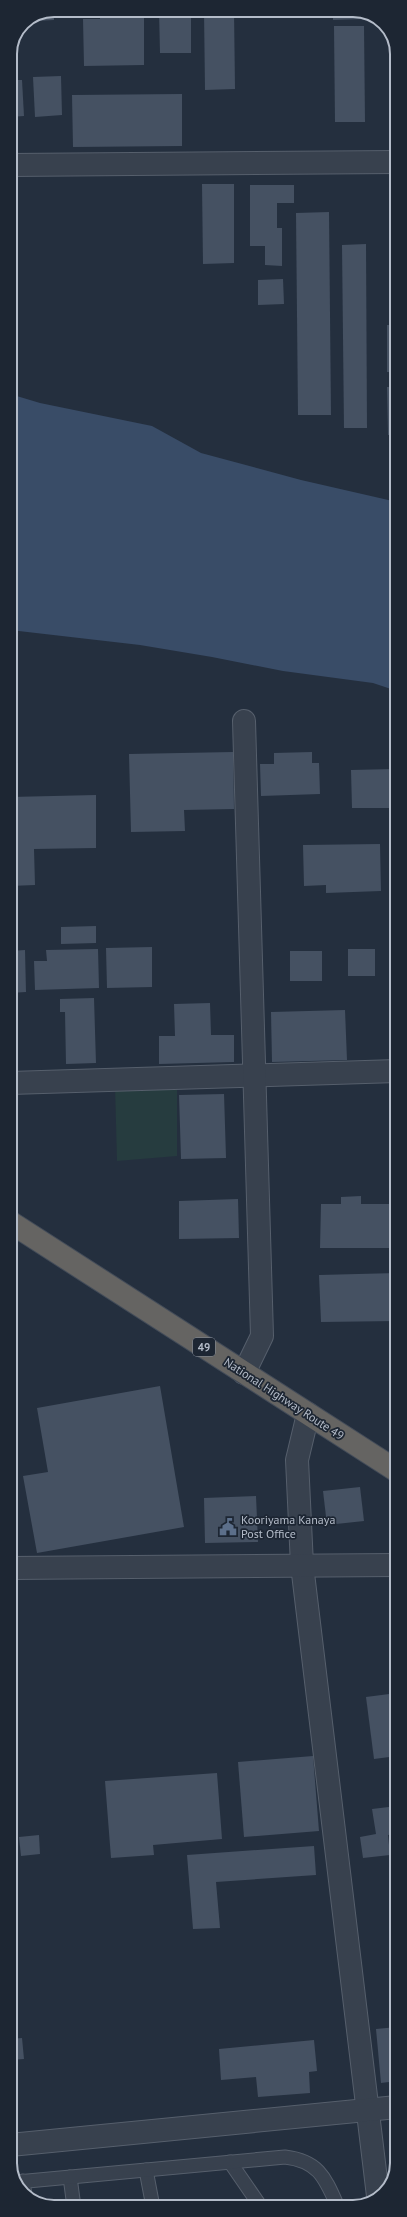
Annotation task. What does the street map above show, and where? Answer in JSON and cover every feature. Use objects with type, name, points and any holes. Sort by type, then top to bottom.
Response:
[{"type":"highway","name":"National Highway Route 49","points":[[17,1226],[390,1467]]},
{"type":"street","points":[[17,165],[390,162]]},
{"type":"street","points":[[244,721],[262,1336],[244,1372]]},
{"type":"street","points":[[17,1083],[390,1071]]},
{"type":"street","points":[[308,1414],[297,1460],[302,1565],[369,2109],[377,2190]]},
{"type":"street","points":[[17,1568],[390,1565]]},
{"type":"street","points":[[17,2144],[390,2108]]},
{"type":"lane","points":[[22,2182],[285,2157],[302,2159],[320,2173],[328,2184],[335,2200]]},
{"type":"lane","points":[[230,2162],[256,2200]]},
{"type":"lane","points":[[146,2170],[151,2200]]},
{"type":"lane","points":[[70,2177],[73,2200]]},
{"type":"green space","points":[[177,1083],[177,1156],[117,1161],[115,1085]]},
{"type":"water","points":[[17,396],[40,403],[152,426],[201,453],[301,480],[390,500],[390,689],[373,683],[283,671],[140,645],[17,631]]},
{"type":"building","points":[[54,17],[54,20],[38,21]]},
{"type":"building","points":[[100,17],[144,17],[144,65],[84,66],[83,19],[100,19]]},
{"type":"building","points":[[159,17],[191,17],[191,53],[160,53]]},
{"type":"building","points":[[204,17],[234,17],[235,89],[205,90]]},
{"type":"building","points":[[333,17],[355,17],[363,19],[363,19],[333,20]]},
{"type":"building","points":[[334,26],[364,26],[365,122],[335,122]]},
{"type":"building","points":[[61,76],[62,115],[35,117],[33,77]]},
{"type":"building","points":[[17,80],[22,80],[24,116],[17,116]]},
{"type":"building","points":[[182,94],[182,146],[73,147],[72,95]]},
{"type":"building","points":[[202,184],[234,184],[234,263],[203,264]]},
{"type":"building","points":[[250,185],[294,185],[294,203],[277,203],[277,228],[282,228],[282,266],[265,265],[265,246],[250,246]]},
{"type":"building","points":[[329,212],[331,415],[298,415],[296,213]]},
{"type":"building","points":[[366,244],[367,428],[344,428],[342,245]]},
{"type":"building","points":[[389,261],[390,261],[390,310]]},
{"type":"building","points":[[283,279],[284,304],[258,305],[258,280]]},
{"type":"building","points":[[387,325],[390,325],[390,372],[387,372]]},
{"type":"building","points":[[387,387],[390,387],[390,435],[388,435]]},
{"type":"building","points":[[233,752],[234,809],[184,810],[185,831],[131,832],[129,754]]},
{"type":"building","points":[[312,752],[312,763],[319,763],[320,794],[261,796],[260,764],[274,764],[274,753]]},
{"type":"building","points":[[390,769],[390,808],[352,808],[351,770]]},
{"type":"building","points":[[96,795],[96,848],[34,849],[35,885],[17,886],[17,797]]},
{"type":"building","points":[[380,844],[381,891],[326,893],[326,885],[304,886],[303,845]]},
{"type":"building","points":[[96,926],[96,943],[61,944],[61,927]]},
{"type":"building","points":[[152,947],[152,987],[107,988],[106,948]]},
{"type":"building","points":[[98,949],[99,988],[35,990],[34,961],[47,961],[46,950]]},
{"type":"building","points":[[348,949],[375,949],[375,976],[348,976]]},
{"type":"building","points":[[25,950],[26,992],[17,993],[17,951]]},
{"type":"building","points":[[290,951],[322,951],[322,981],[290,981]]},
{"type":"building","points":[[94,998],[96,1063],[66,1064],[65,1012],[60,1012],[60,999]]},
{"type":"building","points":[[210,1003],[211,1035],[234,1035],[234,1062],[159,1064],[159,1036],[175,1036],[174,1004]]},
{"type":"building","points":[[345,1010],[347,1060],[272,1062],[271,1012]]},
{"type":"building","points":[[389,1039],[390,1039],[390,1052]]},
{"type":"building","points":[[224,1094],[226,1158],[181,1159],[179,1095]]},
{"type":"building","points":[[361,1196],[361,1204],[390,1204],[390,1248],[320,1248],[321,1204],[341,1204],[341,1197]]},
{"type":"building","points":[[238,1199],[239,1238],[179,1239],[179,1201]]},
{"type":"building","points":[[390,1273],[390,1321],[321,1322],[319,1275]]},
{"type":"building","points":[[160,1386],[184,1527],[37,1553],[23,1476],[48,1472],[37,1408]]},
{"type":"building","points":[[360,1487],[364,1521],[327,1525],[323,1491]]},
{"type":"building","points":[[256,1496],[258,1542],[205,1543],[204,1498]]},
{"type":"building","points":[[390,1694],[390,1757],[374,1759],[366,1697]]},
{"type":"building","points":[[313,1756],[319,1831],[244,1837],[238,1762]]},
{"type":"building","points":[[217,1773],[222,1839],[153,1845],[154,1855],[111,1858],[105,1781]]},
{"type":"building","points":[[390,1807],[390,1835],[388,1835],[390,1855],[363,1858],[360,1837],[376,1834],[372,1809]]},
{"type":"building","points":[[39,1835],[40,1854],[21,1856],[19,1837]]},
{"type":"building","points":[[314,1846],[316,1875],[216,1882],[220,1928],[193,1929],[187,1855]]},
{"type":"building","points":[[390,2028],[390,2082],[381,2083],[376,2029]]},
{"type":"building","points":[[17,2038],[22,2038],[24,2059],[17,2060]]},
{"type":"building","points":[[314,2040],[317,2071],[309,2072],[310,2093],[258,2097],[256,2077],[221,2080],[219,2049]]},
{"type":"place","name":"Kooriyama Kanaya Post Office","points":[[228,1527]]}]
